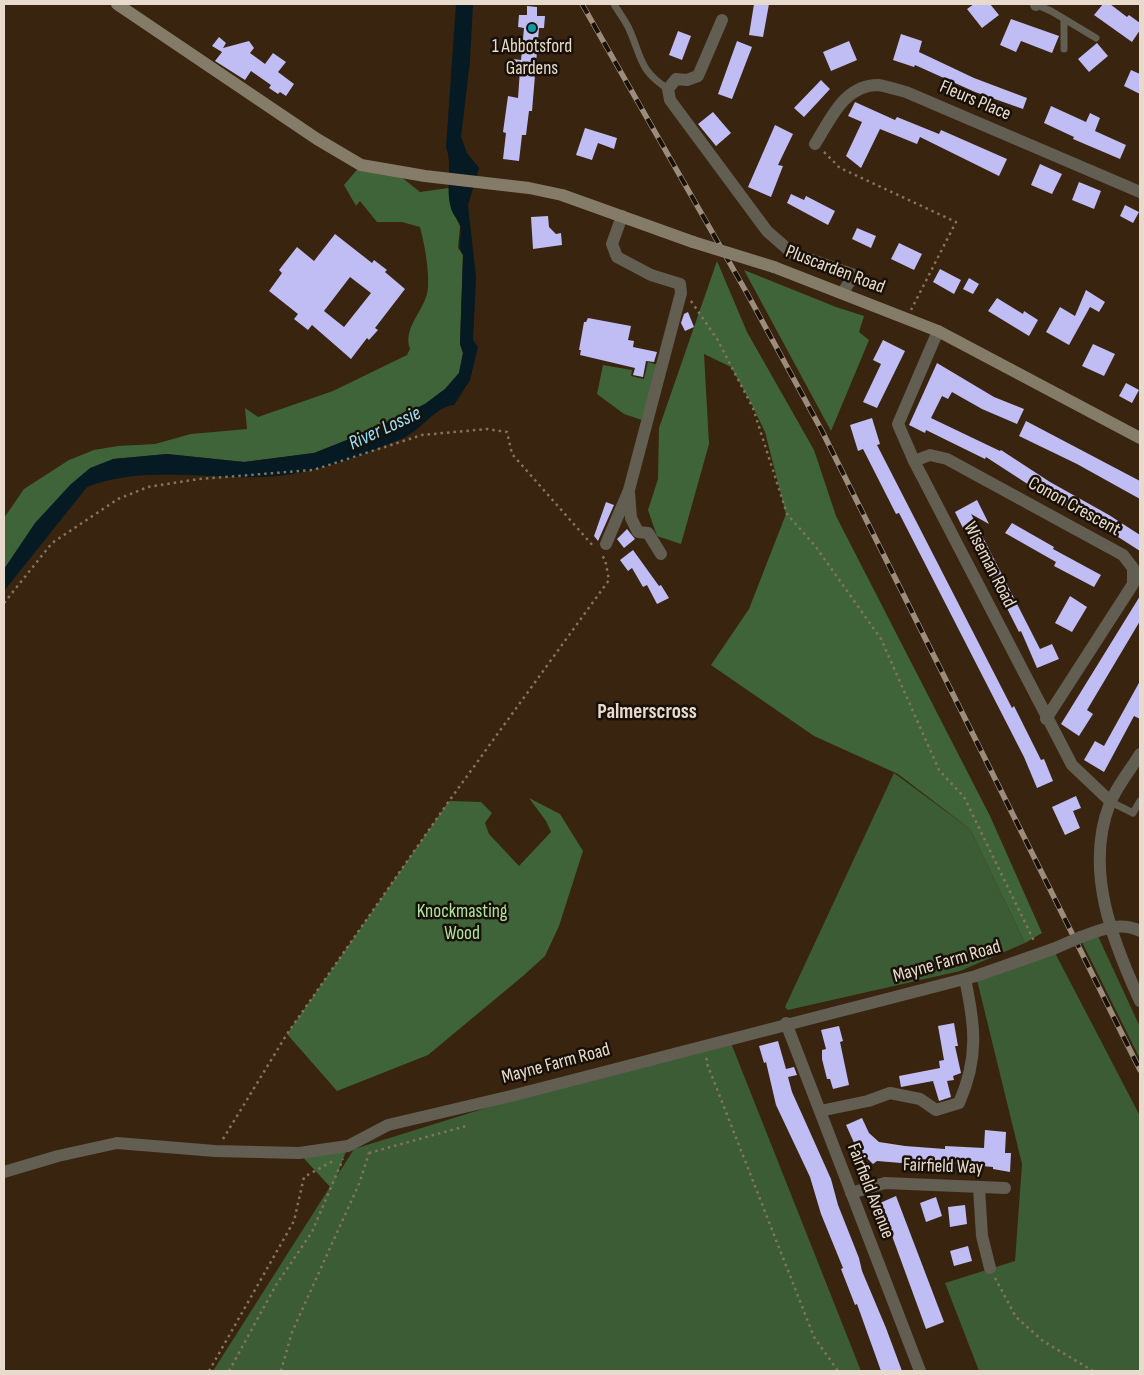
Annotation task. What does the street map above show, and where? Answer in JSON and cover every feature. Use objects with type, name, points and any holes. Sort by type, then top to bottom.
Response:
[{"type":"main road","name":"Pluscarden Road","points":[[117,4],[317,139],[361,165],[425,176],[499,184],[562,195],[693,242],[774,267],[843,292],[938,331],[1140,438]]},
{"type":"street","points":[[722,20],[698,76],[687,80],[676,79],[668,89],[670,100],[767,231],[792,253],[854,275],[843,292]]},
{"type":"street","name":"Fleurs Place","points":[[815,144],[843,99],[860,88],[879,85],[906,92],[1140,192]]},
{"type":"street","points":[[606,544],[629,490],[681,293],[680,284],[651,275],[617,257],[612,244],[622,216]]},
{"type":"street","name":"Wiseman Road","points":[[938,331],[898,424],[914,461],[1072,766],[1111,802]]},
{"type":"street","name":"Conon Crescent","points":[[914,461],[930,455],[947,459],[1123,555],[1133,568],[1133,584],[1046,718]]},
{"type":"street","points":[[629,490],[631,518],[638,532],[648,533],[661,554]]},
{"type":"street","points":[[1140,754],[1111,802],[1098,844],[1101,882],[1110,927],[1140,1001]]},
{"type":"street","points":[[1110,927],[1132,927],[1140,931]]},
{"type":"street","name":"Mayne Farm Road","points":[[4,1172],[58,1156],[117,1143],[215,1151],[299,1153],[348,1146],[388,1125],[511,1096],[786,1023],[965,979],[1110,927]]},
{"type":"street","points":[[820,1111],[868,1101],[890,1093],[920,1099],[936,1110],[959,1102],[970,1079],[973,1050],[974,1020],[965,979]]},
{"type":"street","name":"Fairfield Avenue","points":[[786,1023],[920,1371]]},
{"type":"street","name":"Fairfield Way","points":[[852,1193],[885,1183],[1004,1188]]},
{"type":"street","points":[[979,1188],[982,1236],[990,1268]]},
{"type":"lane","points":[[614,4],[631,33],[644,69],[653,80],[668,89]]},
{"type":"lane","points":[[1036,4],[1096,38]]},
{"type":"lane","points":[[1064,19],[1064,49]]},
{"type":"lane","points":[[1111,802],[1133,813],[1140,801]]},
{"type":"path","points":[[815,144],[840,168],[956,222],[907,318]]},
{"type":"path","points":[[680,284],[717,339],[753,408],[786,514],[816,547],[881,639],[939,770],[964,797],[1040,953]]},
{"type":"path","points":[[4,603],[52,543],[118,499],[148,487],[199,479],[313,470],[422,435],[486,428],[507,432],[512,454],[605,559],[609,580],[449,801],[286,1034],[215,1151]]},
{"type":"path","points":[[714,1042],[706,1061],[814,1337],[838,1371]]},
{"type":"path","points":[[369,1153],[466,1126]]},
{"type":"path","points":[[281,1371],[292,1332],[359,1184],[369,1153],[363,1138]]},
{"type":"path","points":[[209,1371],[294,1221],[304,1177],[345,1154],[312,1232],[276,1285],[229,1371]]},
{"type":"path","points":[[990,1268],[1016,1317],[1043,1341],[1093,1371]]},
{"type":"green space","points":[[361,165],[395,172],[420,192],[449,188],[451,208],[460,226],[458,248],[463,255],[460,344],[463,353],[459,373],[445,389],[425,404],[352,438],[314,453],[244,462],[167,454],[113,459],[4,569],[4,518],[24,489],[69,460],[94,450],[118,446],[155,444],[191,434],[247,429],[245,408],[258,417],[333,391],[407,355],[410,349],[409,333],[423,304],[428,288],[424,242],[420,227],[402,222],[377,222],[360,201],[356,206],[344,185]]},
{"type":"green space","points":[[717,261],[747,332],[814,450],[836,516],[990,816],[1042,933],[1025,943],[970,829],[898,774],[814,736],[711,665],[749,609],[786,514],[765,432],[750,401],[731,367],[704,354],[709,444],[681,544],[657,536],[648,510],[658,479],[659,428]]},
{"type":"green space","points":[[744,270],[836,307],[864,316],[859,332],[869,340],[831,431]]},
{"type":"green space","points":[[648,362],[658,365],[642,420],[624,414],[597,394],[603,365],[632,370],[631,376],[644,379]]},
{"type":"green space","points":[[894,773],[970,829],[1025,943],[960,971],[788,1010],[785,1007]]},
{"type":"green space","name":"Knockmasting Wood","points":[[529,798],[560,814],[583,851],[559,926],[545,956],[428,1055],[337,1091],[287,1034],[449,801],[481,802],[492,813],[485,823],[489,834],[519,866],[551,832],[546,821]]},
{"type":"green space","points":[[1097,934],[1140,1027],[1140,1059],[1081,940]]},
{"type":"green space","points":[[1053,949],[1140,1116],[1140,1371],[979,1371],[945,1283],[1015,1261],[1022,1164],[976,976]]},
{"type":"green space","points":[[729,1038],[861,1371],[213,1371],[354,1149],[608,1070]]},
{"type":"green space","points":[[348,1146],[332,1189],[299,1153]]},
{"type":"water","name":"River Lossie","points":[[456,4],[473,4],[470,61],[461,137],[467,153],[479,168],[468,205],[476,277],[473,340],[478,347],[470,380],[454,405],[442,409],[401,439],[355,457],[314,470],[276,476],[249,477],[141,476],[114,479],[87,487],[4,591],[4,569],[35,523],[70,485],[90,468],[113,459],[167,454],[244,462],[314,453],[352,438],[425,404],[445,389],[459,373],[463,353],[460,344],[463,255],[460,247],[460,225],[449,200],[449,161],[446,147]]},
{"type":"building","points":[[754,4],[769,4],[763,37],[749,35]]},
{"type":"building","points":[[974,4],[990,4],[999,15],[982,28],[967,9]]},
{"type":"building","points":[[1103,4],[1110,4],[1127,17],[1129,15],[1140,23],[1140,30],[1132,42],[1094,15]]},
{"type":"building","points":[[527,6],[537,7],[537,16],[545,16],[544,28],[539,28],[532,111],[529,111],[526,135],[522,135],[519,161],[503,159],[506,133],[503,132],[508,96],[518,98],[520,70],[511,70],[512,59],[521,60],[524,28],[518,27],[519,15],[527,15]]},
{"type":"building","points":[[1011,19],[1059,36],[1052,53],[1021,41],[1016,52],[1000,45]]},
{"type":"building","points":[[678,31],[691,36],[682,60],[669,55]]},
{"type":"building","points":[[901,34],[922,41],[919,52],[974,78],[1027,98],[1023,109],[975,92],[915,65],[914,67],[893,60]]},
{"type":"building","points":[[219,37],[226,43],[223,48],[249,41],[254,48],[250,53],[265,64],[273,53],[286,62],[278,72],[294,84],[286,96],[280,92],[278,94],[269,88],[271,85],[251,71],[245,80],[215,61],[222,52],[212,46]]},
{"type":"building","points":[[737,41],[752,47],[732,99],[718,94]]},
{"type":"building","points":[[849,41],[857,60],[831,71],[823,52]]},
{"type":"building","points":[[1097,43],[1108,56],[1089,72],[1078,59]]},
{"type":"building","points":[[1131,70],[1140,74],[1140,94],[1124,86]]},
{"type":"building","points":[[821,80],[830,89],[804,117],[794,108]]},
{"type":"building","points":[[855,102],[895,120],[897,117],[939,134],[941,130],[1007,159],[999,176],[920,137],[917,144],[880,129],[861,168],[846,156],[862,122],[848,116]]},
{"type":"building","points":[[1051,106],[1086,122],[1090,113],[1100,118],[1095,131],[1126,145],[1120,159],[1073,139],[1074,137],[1044,123]]},
{"type":"building","points":[[713,112],[731,133],[716,146],[698,124]]},
{"type":"building","points":[[775,125],[793,134],[778,165],[783,166],[771,197],[748,187]]},
{"type":"building","points":[[585,128],[617,138],[614,149],[598,143],[592,160],[576,155]]},
{"type":"building","points":[[1040,164],[1062,174],[1052,194],[1031,185]]},
{"type":"building","points":[[1079,182],[1101,191],[1094,209],[1072,200]]},
{"type":"building","points":[[791,194],[804,200],[806,196],[835,211],[828,225],[787,203]]},
{"type":"building","points":[[1125,205],[1139,212],[1133,223],[1120,216]]},
{"type":"building","points":[[548,216],[549,227],[556,234],[561,233],[562,245],[533,249],[531,217]]},
{"type":"building","points":[[857,228],[876,236],[871,248],[852,239]]},
{"type":"building","points":[[335,234],[372,263],[374,260],[387,270],[385,272],[405,289],[375,328],[378,330],[369,340],[367,338],[351,359],[312,325],[308,330],[294,319],[298,314],[269,291],[282,273],[279,270],[297,247],[314,261]],"holes":[[[350,277],[371,293],[344,327],[324,311]]]},
{"type":"building","points":[[899,243],[922,254],[914,270],[891,259]]},
{"type":"building","points":[[940,269],[961,280],[954,294],[933,282]]},
{"type":"building","points":[[969,278],[979,284],[973,294],[963,289]]},
{"type":"building","points":[[1086,290],[1105,302],[1099,312],[1090,307],[1069,345],[1046,332],[1060,307],[1075,316]]},
{"type":"building","points":[[997,298],[1023,314],[1024,311],[1038,320],[1029,336],[988,311]]},
{"type":"building","points":[[688,312],[694,327],[685,331],[681,323],[684,314]]},
{"type":"building","points":[[588,318],[631,326],[628,340],[634,341],[633,347],[657,352],[654,362],[646,361],[643,377],[633,375],[635,368],[580,355],[581,350],[579,350],[584,322]]},
{"type":"building","points":[[883,340],[905,351],[877,408],[863,402],[881,364],[873,360]]},
{"type":"building","points":[[1093,344],[1115,354],[1104,376],[1082,366]]},
{"type":"building","points":[[937,363],[994,397],[1024,409],[1017,424],[982,409],[952,392],[948,399],[942,396],[931,418],[1001,450],[1050,482],[1109,515],[1140,535],[1140,551],[1090,519],[1046,496],[986,457],[985,459],[926,430],[925,433],[909,425]]},
{"type":"building","points":[[1126,383],[1139,390],[1132,403],[1119,396]]},
{"type":"building","points":[[872,418],[880,444],[877,445],[1012,708],[1014,706],[1041,760],[1044,759],[1053,781],[1037,788],[1024,757],[899,513],[896,514],[863,449],[858,451],[850,425]]},
{"type":"building","points":[[1026,421],[1140,481],[1140,499],[1077,464],[1019,436]]},
{"type":"building","points":[[977,500],[989,524],[971,514],[1040,649],[1052,644],[1059,659],[1037,668],[1021,631],[1019,632],[969,533],[966,534],[955,512]]},
{"type":"building","points":[[606,502],[614,505],[598,541],[594,536]]},
{"type":"building","points":[[1012,523],[1054,547],[1053,549],[1101,575],[1094,587],[1054,566],[1056,562],[1005,533]]},
{"type":"building","points":[[627,529],[635,539],[624,548],[617,539]]},
{"type":"building","points":[[633,550],[669,598],[657,604],[647,585],[643,587],[632,568],[628,571],[620,560]]},
{"type":"building","points":[[1070,596],[1087,607],[1072,632],[1055,623]]},
{"type":"building","points":[[1140,596],[1140,621],[1087,710],[1093,714],[1079,736],[1061,724]]},
{"type":"building","points":[[1140,681],[1140,719],[1134,716],[1104,772],[1084,760],[1095,741],[1104,746]]},
{"type":"building","points":[[1076,796],[1081,808],[1073,811],[1080,828],[1065,835],[1052,807]]},
{"type":"building","points":[[954,1023],[958,1046],[955,1046],[961,1073],[953,1076],[954,1080],[947,1081],[951,1097],[939,1101],[933,1081],[901,1087],[899,1076],[940,1068],[939,1061],[944,1060],[938,1026]]},
{"type":"building","points":[[839,1026],[843,1041],[840,1042],[849,1085],[833,1089],[830,1079],[827,1079],[822,1059],[822,1050],[826,1049],[821,1030]]},
{"type":"building","points":[[778,1041],[786,1069],[794,1067],[797,1075],[788,1077],[792,1092],[831,1179],[838,1205],[859,1258],[862,1271],[902,1371],[881,1371],[857,1304],[855,1305],[841,1269],[843,1268],[821,1214],[810,1177],[776,1105],[766,1062],[764,1063],[759,1046]]},
{"type":"building","points":[[862,1118],[869,1133],[879,1142],[905,1146],[945,1149],[945,1146],[984,1148],[985,1130],[1006,1132],[1005,1153],[1011,1153],[1010,1172],[993,1169],[993,1167],[939,1162],[938,1166],[877,1161],[873,1164],[856,1147],[846,1125]]},
{"type":"building","points":[[896,1196],[944,1322],[926,1329],[880,1203]]},
{"type":"building","points":[[936,1197],[942,1216],[926,1222],[920,1203]]},
{"type":"building","points":[[965,1205],[967,1224],[950,1227],[948,1207]]},
{"type":"building","points":[[968,1246],[972,1261],[954,1266],[950,1251]]},
{"type":"railway","points":[[582,4],[748,295],[822,431],[1140,1070]]},
{"type":"place","name":"1 Abbotsford Gardens","points":[[532,28]]},
{"type":"district","name":"Palmerscross","points":[[647,713]]}]
